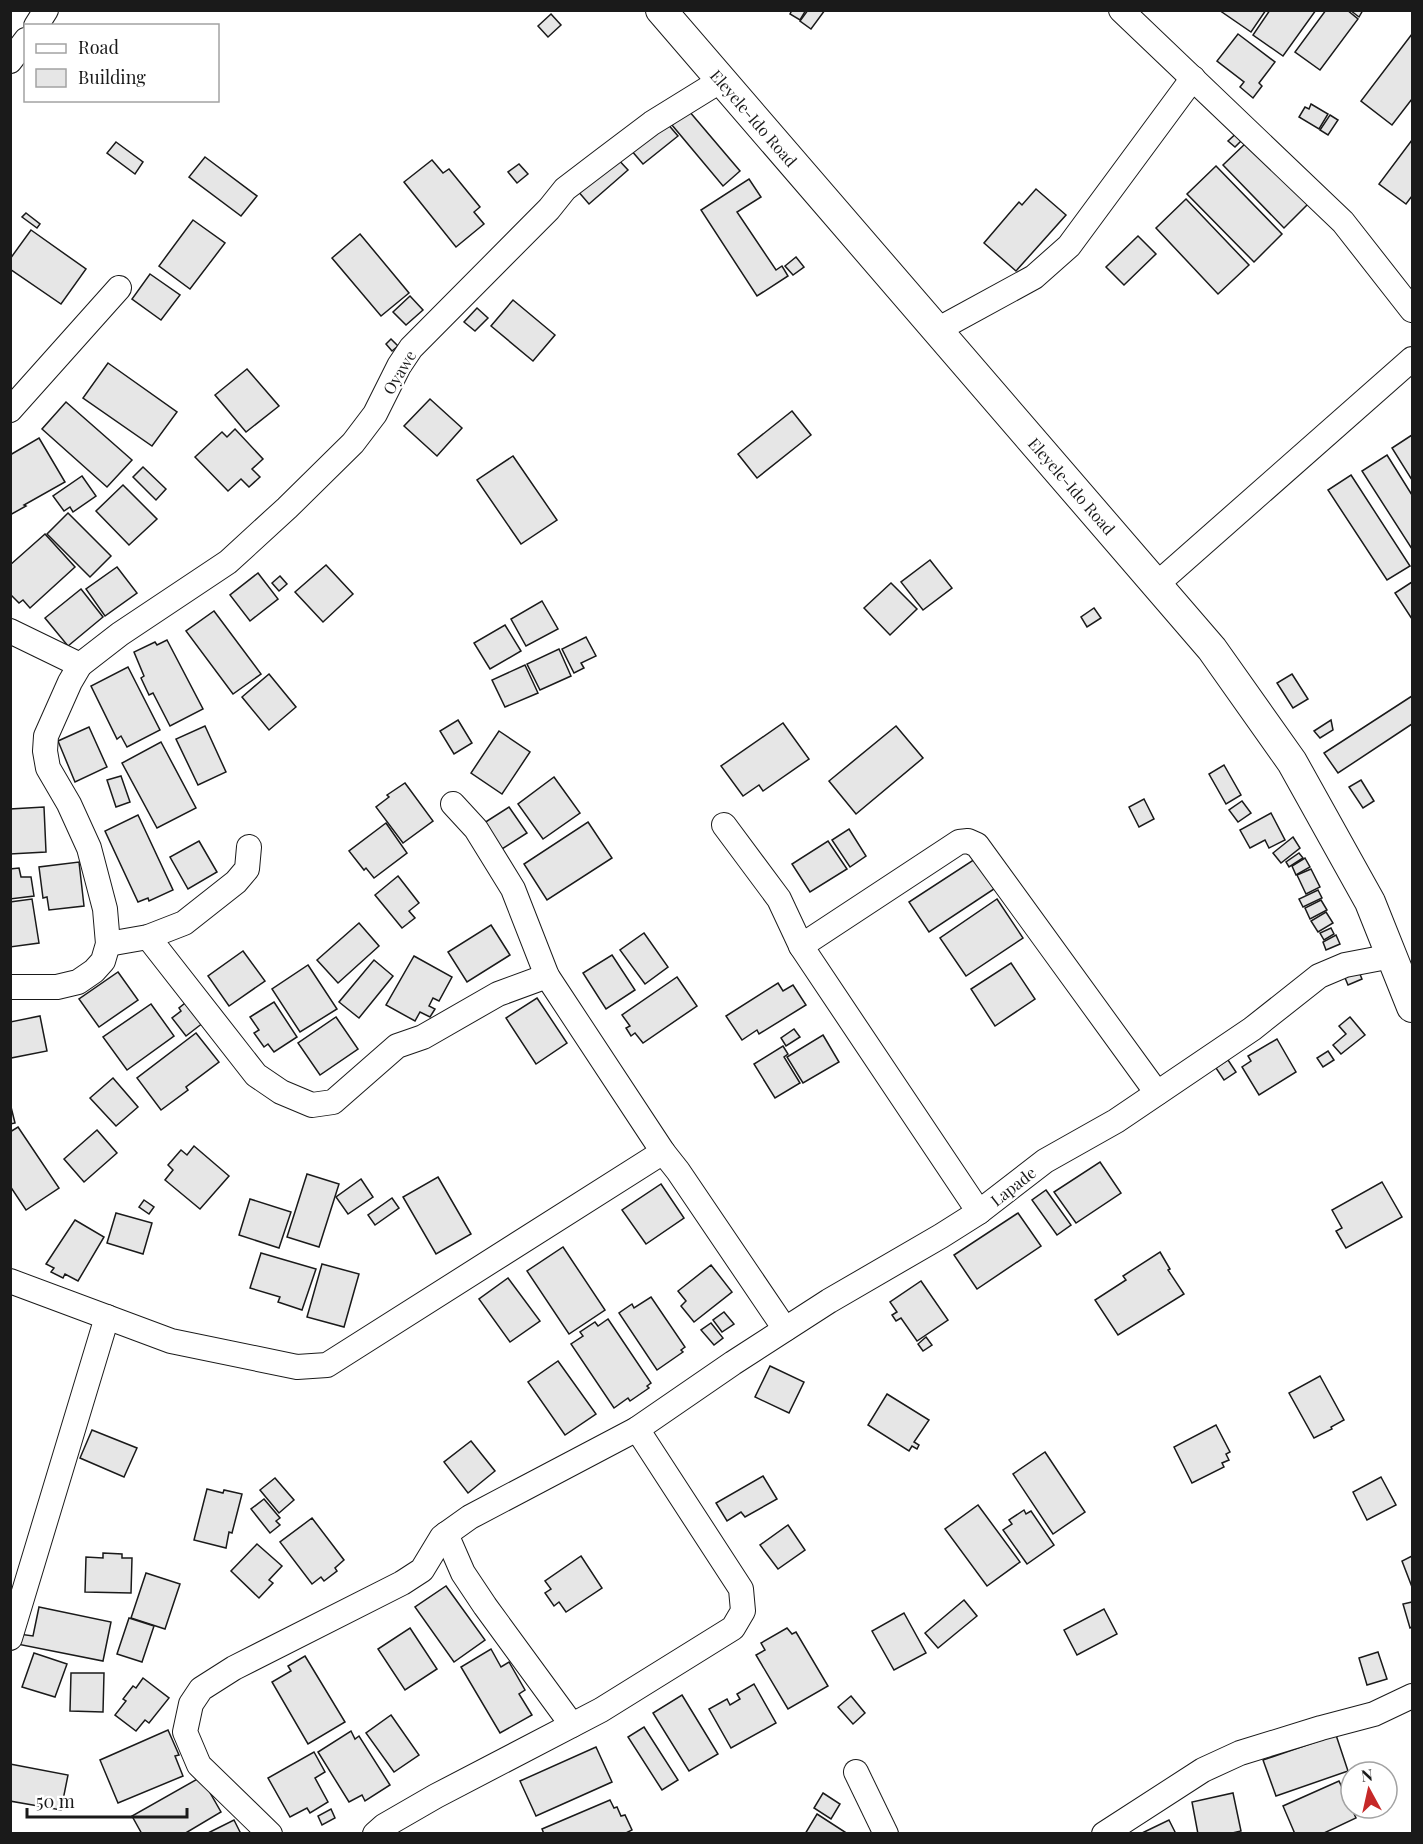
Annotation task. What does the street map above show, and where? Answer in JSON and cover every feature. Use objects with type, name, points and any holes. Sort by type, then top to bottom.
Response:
[{"type":"main road","name":"Eleyele-Ido Road","points":[[662,10],[720,81],[1212,649],[1292,762],[1370,902],[1413,1007]]},
{"type":"street","points":[[37,24],[46,10]]},
{"type":"street","points":[[1121,10],[1343,222],[1413,310]]},
{"type":"street","points":[[10,61],[24,43]]},
{"type":"street","points":[[937,330],[1034,277],[1069,246],[1193,78]]},
{"type":"street","name":"Oyawe","points":[[80,665],[120,634],[228,562],[287,508],[352,443],[369,422],[411,348],[549,209],[565,189],[652,123],[720,81]]},
{"type":"street","points":[[10,410],[119,288]]},
{"type":"street","points":[[1157,584],[1413,359]]},
{"type":"street","points":[[10,632],[80,665],[46,736],[45,751],[48,768],[69,804],[89,848],[105,909],[108,944],[104,961],[78,982],[57,987],[10,987]]},
{"type":"street","points":[[453,804],[476,830],[513,889],[547,976],[663,1152],[785,1329]]},
{"type":"street","points":[[724,825],[779,900],[801,946],[979,1212]]},
{"type":"street","points":[[801,946],[959,842],[968,841],[977,845],[1157,1093]]},
{"type":"street","points":[[108,944],[148,937],[184,923],[236,882],[247,869],[249,847]]},
{"type":"street","points":[[148,937],[256,1076],[281,1092],[312,1105],[333,1102],[397,1046],[423,1037],[498,994],[547,976]]},
{"type":"street","name":"Lapade","points":[[446,1534],[470,1517],[637,1429],[829,1301],[979,1212],[1045,1161],[1116,1121],[1252,1029],[1319,976],[1345,965],[1392,956]]},
{"type":"street","points":[[10,1281],[171,1341],[297,1367],[327,1365],[663,1152]]},
{"type":"street","points":[[10,1638],[107,1317]]},
{"type":"street","points":[[375,1833],[436,1796],[601,1710],[733,1628],[743,1611],[741,1589],[637,1429]]},
{"type":"street","points":[[270,1833],[199,1765],[185,1732],[192,1704],[201,1689],[234,1668],[402,1583],[422,1570],[446,1534],[463,1573],[572,1725]]},
{"type":"street","points":[[1104,1833],[1203,1770],[1240,1753],[1374,1714],[1413,1696]]},
{"type":"street","points":[[856,1772],[886,1833]]},
{"type":"building","points":[[792,10],[806,10],[800,20],[790,14]]},
{"type":"building","points":[[808,10],[825,10],[811,29],[800,21]]},
{"type":"building","points":[[1219,10],[1266,10],[1251,32]]},
{"type":"building","points":[[1270,10],[1316,10],[1283,56],[1253,35]]},
{"type":"building","points":[[1326,10],[1347,10],[1358,19],[1320,70],[1295,52]]},
{"type":"building","points":[[1350,10],[1363,10],[1359,17]]},
{"type":"building","points":[[551,14],[561,25],[548,37],[538,26]]},
{"type":"building","points":[[1238,34],[1275,62],[1259,83],[1262,86],[1253,98],[1240,87],[1244,82],[1217,61]]},
{"type":"building","points":[[1412,34],[1412,99],[1392,125],[1361,101]]},
{"type":"building","points":[[1311,104],[1328,114],[1319,129],[1299,117],[1305,107],[1309,109]]},
{"type":"building","points":[[689,111],[740,171],[723,186],[672,125]]},
{"type":"building","points":[[1330,115],[1338,120],[1328,135],[1320,130]]},
{"type":"building","points":[[666,122],[678,136],[643,164],[631,150]]},
{"type":"building","points":[[1241,129],[1247,135],[1235,147],[1228,141]]},
{"type":"building","points":[[1412,140],[1412,196],[1406,204],[1379,184]]},
{"type":"building","points":[[116,142],[143,162],[135,174],[107,153]]},
{"type":"building","points":[[1247,142],[1308,204],[1284,228],[1223,165]]},
{"type":"building","points":[[615,156],[628,170],[589,204],[577,190]]},
{"type":"building","points":[[205,157],[257,196],[241,216],[189,177]]},
{"type":"building","points":[[432,160],[443,173],[449,169],[480,207],[474,212],[484,224],[456,247],[404,182]]},
{"type":"building","points":[[519,164],[528,174],[517,183],[508,172]]},
{"type":"building","points":[[1216,166],[1282,234],[1254,262],[1187,194]]},
{"type":"building","points":[[749,179],[761,197],[737,212],[776,270],[782,266],[788,276],[757,296],[701,210]]},
{"type":"building","points":[[1036,189],[1066,215],[1016,271],[984,243],[1019,202],[1022,205]]},
{"type":"building","points":[[1186,199],[1249,265],[1218,294],[1156,228]]},
{"type":"building","points":[[26,213],[40,224],[37,228],[22,217]]},
{"type":"building","points":[[193,220],[225,243],[190,289],[159,266]]},
{"type":"building","points":[[31,230],[86,269],[61,304],[10,269],[10,259]]},
{"type":"building","points":[[360,234],[409,293],[381,316],[332,258]]},
{"type":"building","points":[[1138,236],[1156,254],[1124,285],[1106,267]]},
{"type":"building","points":[[796,257],[804,267],[793,275],[785,266]]},
{"type":"building","points":[[150,274],[180,295],[161,320],[132,299]]},
{"type":"building","points":[[410,296],[423,310],[406,325],[393,312]]},
{"type":"building","points":[[513,300],[555,335],[533,361],[491,326]]},
{"type":"building","points":[[477,308],[488,318],[475,331],[464,322]]},
{"type":"building","points":[[391,339],[398,346],[392,351],[386,344]]},
{"type":"building","points":[[108,363],[177,412],[152,446],[83,398]]},
{"type":"building","points":[[247,369],[279,406],[246,432],[215,395]]},
{"type":"building","points":[[430,399],[462,428],[437,456],[404,426]]},
{"type":"building","points":[[66,402],[132,460],[107,487],[42,429]]},
{"type":"building","points":[[792,411],[811,435],[757,478],[738,454]]},
{"type":"building","points":[[235,429],[263,459],[252,469],[260,477],[249,487],[241,479],[228,491],[195,457],[222,432],[227,437]]},
{"type":"building","points":[[1412,435],[1412,480],[1392,448]]},
{"type":"building","points":[[39,438],[65,482],[10,515],[10,455]]},
{"type":"building","points":[[1387,455],[1412,495],[1412,549],[1362,471]]},
{"type":"building","points":[[513,456],[557,520],[521,544],[477,480]]},
{"type":"building","points":[[143,467],[166,489],[156,500],[133,477]]},
{"type":"building","points":[[1351,475],[1410,566],[1387,580],[1328,490]]},
{"type":"building","points":[[82,476],[96,496],[73,512],[70,507],[64,511],[53,496]]},
{"type":"building","points":[[123,485],[157,519],[129,545],[96,511]]},
{"type":"building","points":[[68,513],[111,556],[90,577],[47,534]]},
{"type":"building","points":[[45,534],[75,567],[30,608],[23,600],[19,603],[10,594],[10,565]]},
{"type":"building","points":[[930,560],[952,588],[923,610],[901,582]]},
{"type":"building","points":[[326,565],[353,594],[323,622],[295,592]]},
{"type":"building","points":[[117,567],[137,593],[105,616],[86,589]]},
{"type":"building","points":[[258,573],[278,599],[250,621],[230,595]]},
{"type":"building","points":[[280,576],[287,584],[279,591],[272,583]]},
{"type":"building","points":[[1412,582],[1412,619],[1395,593]]},
{"type":"building","points":[[891,583],[917,609],[890,635],[864,608]]},
{"type":"building","points":[[81,589],[103,617],[68,646],[45,618]]},
{"type":"building","points":[[542,601],[558,629],[526,646],[511,619]]},
{"type":"building","points":[[1094,608],[1101,618],[1087,627],[1081,617]]},
{"type":"building","points":[[214,611],[261,674],[233,694],[186,631]]},
{"type":"building","points":[[505,625],[521,651],[490,669],[474,643]]},
{"type":"building","points":[[586,637],[596,656],[581,663],[584,668],[574,673],[562,649]]},
{"type":"building","points":[[167,640],[203,709],[170,726],[153,693],[149,695],[141,678],[144,676],[134,652],[155,642],[157,645]]},
{"type":"building","points":[[559,649],[571,676],[540,690],[527,664]]},
{"type":"building","points":[[525,665],[538,693],[505,707],[492,680]]},
{"type":"building","points":[[128,667],[160,730],[127,747],[121,736],[117,739],[91,686]]},
{"type":"building","points":[[269,674],[296,707],[269,730],[242,697]]},
{"type":"building","points":[[1292,674],[1308,699],[1293,708],[1277,683]]},
{"type":"building","points":[[1412,696],[1412,724],[1338,773],[1324,753]]},
{"type":"building","points":[[458,720],[472,743],[454,754],[440,731]]},
{"type":"building","points":[[1331,720],[1333,730],[1320,738],[1314,731]]},
{"type":"building","points":[[783,723],[809,759],[763,791],[759,785],[743,796],[721,766]]},
{"type":"building","points":[[205,726],[226,772],[198,785],[176,739]]},
{"type":"building","points":[[896,726],[923,758],[856,814],[829,781]]},
{"type":"building","points":[[89,727],[107,767],[75,782],[58,741]]},
{"type":"building","points":[[499,731],[530,752],[502,794],[471,773]]},
{"type":"building","points":[[161,742],[196,808],[157,828],[122,763]]},
{"type":"building","points":[[1224,765],[1241,795],[1226,804],[1209,774]]},
{"type":"building","points":[[121,776],[130,802],[116,807],[107,780]]},
{"type":"building","points":[[554,777],[580,813],[543,839],[518,804]]},
{"type":"building","points":[[1361,780],[1374,801],[1363,808],[1349,787]]},
{"type":"building","points":[[405,783],[433,821],[403,843],[376,807],[389,797],[387,795]]},
{"type":"building","points":[[1144,799],[1154,819],[1139,827],[1129,807]]},
{"type":"building","points":[[1242,801],[1251,813],[1238,822],[1229,810]]},
{"type":"building","points":[[44,807],[46,852],[10,854],[10,809]]},
{"type":"building","points":[[509,807],[527,833],[502,849],[484,823]]},
{"type":"building","points":[[1271,813],[1285,840],[1269,848],[1265,840],[1250,848],[1240,830]]},
{"type":"building","points":[[138,815],[173,890],[149,901],[148,898],[138,902],[105,831]]},
{"type":"building","points":[[588,822],[612,858],[547,900],[524,864]]},
{"type":"building","points":[[386,823],[407,853],[374,878],[366,868],[364,870],[349,851]]},
{"type":"building","points":[[849,829],[866,856],[850,867],[832,840]]},
{"type":"building","points":[[1293,837],[1300,848],[1281,863],[1273,853]]},
{"type":"building","points":[[199,841],[217,872],[188,889],[170,857]]},
{"type":"building","points":[[828,841],[847,869],[810,892],[792,864]]},
{"type":"building","points":[[1299,853],[1303,858],[1289,867],[1286,862]]},
{"type":"building","points":[[978,857],[997,887],[929,932],[909,902]]},
{"type":"building","points":[[1305,858],[1310,867],[1296,875],[1292,866]]},
{"type":"building","points":[[79,862],[84,906],[49,910],[47,897],[43,898],[39,867]]},
{"type":"building","points":[[19,868],[21,877],[31,877],[34,896],[10,899],[10,869]]},
{"type":"building","points":[[1311,869],[1320,887],[1306,894],[1297,875]]},
{"type":"building","points":[[398,876],[419,903],[409,911],[415,918],[402,928],[375,895]]},
{"type":"building","points":[[1318,890],[1322,898],[1303,907],[1299,899]]},
{"type":"building","points":[[32,899],[39,943],[10,947],[10,902]]},
{"type":"building","points":[[997,899],[1023,938],[966,976],[940,938]]},
{"type":"building","points":[[1321,900],[1327,910],[1310,919],[1305,908]]},
{"type":"building","points":[[1326,912],[1333,923],[1318,932],[1311,921]]},
{"type":"building","points":[[359,923],[379,946],[338,983],[317,960]]},
{"type":"building","points":[[491,925],[510,955],[467,982],[448,952]]},
{"type":"building","points":[[1331,928],[1334,934],[1324,940],[1320,933]]},
{"type":"building","points":[[644,933],[668,967],[645,984],[620,950]]},
{"type":"building","points":[[1336,935],[1340,944],[1326,950],[1323,942]]},
{"type":"building","points":[[243,951],[265,981],[229,1006],[208,976]]},
{"type":"building","points":[[612,955],[635,990],[606,1009],[583,973]]},
{"type":"building","points":[[414,956],[452,977],[439,1001],[433,998],[429,1006],[435,1009],[430,1017],[420,1012],[415,1021],[386,1005]]},
{"type":"building","points":[[374,960],[393,976],[359,1018],[339,1002]]},
{"type":"building","points":[[1011,963],[1035,999],[995,1026],[971,989]]},
{"type":"building","points":[[308,965],[337,1009],[300,1032],[272,989]]},
{"type":"building","points":[[1357,967],[1362,979],[1348,985],[1343,973]]},
{"type":"building","points":[[118,972],[138,1000],[99,1027],[79,999]]},
{"type":"building","points":[[677,977],[697,1006],[643,1043],[635,1033],[631,1036],[626,1028],[630,1026],[622,1015]]},
{"type":"building","points":[[778,983],[783,991],[793,985],[806,1005],[759,1034],[757,1030],[742,1040],[726,1016]]},
{"type":"building","points":[[537,998],[567,1043],[536,1064],[506,1018]]},
{"type":"building","points":[[189,1000],[208,1019],[186,1036],[172,1018]]},
{"type":"building","points":[[274,1002],[297,1037],[274,1052],[268,1044],[264,1047],[254,1033],[259,1030],[250,1017]]},
{"type":"building","points":[[151,1004],[174,1036],[127,1070],[103,1037]]},
{"type":"building","points":[[40,1016],[47,1051],[11,1058],[10,1022]]},
{"type":"building","points":[[336,1017],[358,1049],[320,1075],[298,1043]]},
{"type":"building","points":[[1350,1017],[1365,1035],[1341,1054],[1333,1045],[1346,1034],[1339,1026]]},
{"type":"building","points":[[794,1029],[800,1037],[786,1046],[781,1038]]},
{"type":"building","points":[[196,1033],[219,1062],[186,1087],[188,1090],[161,1110],[137,1078]]},
{"type":"building","points":[[823,1035],[839,1062],[803,1083],[787,1057]]},
{"type":"building","points":[[1277,1039],[1296,1072],[1259,1095],[1242,1067],[1251,1061],[1248,1056]]},
{"type":"building","points":[[783,1046],[788,1054],[784,1057],[800,1083],[775,1098],[754,1064]]},
{"type":"building","points":[[1328,1051],[1334,1060],[1323,1067],[1317,1058]]},
{"type":"building","points":[[1228,1060],[1236,1072],[1224,1080],[1216,1068]]},
{"type":"building","points":[[113,1078],[138,1107],[116,1126],[90,1098]]},
{"type":"building","points":[[10,1103],[15,1123],[10,1124]]},
{"type":"building","points":[[18,1127],[59,1188],[26,1210],[10,1186],[10,1132]]},
{"type":"building","points":[[97,1130],[117,1153],[84,1182],[64,1159]]},
{"type":"building","points":[[194,1146],[229,1176],[200,1209],[165,1180],[173,1170],[168,1165],[181,1150],[187,1155]]},
{"type":"building","points":[[1100,1162],[1121,1193],[1076,1223],[1054,1192]]},
{"type":"building","points":[[307,1174],[339,1184],[319,1247],[287,1237]]},
{"type":"building","points":[[438,1177],[471,1234],[436,1254],[403,1197]]},
{"type":"building","points":[[361,1179],[373,1197],[348,1214],[336,1197]]},
{"type":"building","points":[[1382,1182],[1402,1217],[1346,1248],[1336,1231],[1342,1228],[1332,1210]]},
{"type":"building","points":[[661,1184],[684,1218],[646,1244],[622,1210]]},
{"type":"building","points":[[1046,1190],[1071,1225],[1057,1235],[1032,1200]]},
{"type":"building","points":[[392,1198],[399,1208],[375,1225],[368,1215]]},
{"type":"building","points":[[250,1199],[291,1212],[279,1248],[239,1235]]},
{"type":"building","points":[[144,1200],[154,1207],[149,1214],[139,1207]]},
{"type":"building","points":[[116,1213],[152,1223],[143,1254],[107,1243]]},
{"type":"building","points":[[1018,1213],[1041,1246],[977,1289],[954,1255]]},
{"type":"building","points":[[75,1220],[104,1237],[78,1281],[65,1274],[63,1278],[51,1272],[54,1268],[46,1264]]},
{"type":"building","points":[[563,1247],[605,1310],[569,1334],[527,1271]]},
{"type":"building","points":[[1160,1252],[1170,1269],[1168,1270],[1184,1294],[1118,1335],[1095,1300],[1126,1280],[1123,1276]]},
{"type":"building","points":[[261,1253],[316,1269],[302,1310],[278,1302],[280,1297],[250,1288]]},
{"type":"building","points":[[322,1264],[359,1274],[344,1327],[307,1317]]},
{"type":"building","points":[[711,1265],[732,1292],[694,1322],[681,1306],[686,1301],[678,1291]]},
{"type":"building","points":[[508,1278],[540,1321],[510,1342],[479,1299]]},
{"type":"building","points":[[921,1281],[948,1320],[917,1341],[901,1318],[896,1321],[892,1315],[897,1312],[890,1302]]},
{"type":"building","points":[[651,1297],[685,1347],[681,1350],[683,1352],[657,1370],[619,1313],[632,1304],[634,1308]]},
{"type":"building","points":[[724,1312],[734,1324],[722,1332],[713,1320]]},
{"type":"building","points":[[608,1319],[651,1383],[647,1386],[649,1388],[630,1401],[628,1398],[614,1408],[571,1344],[583,1336],[580,1332],[595,1322],[598,1326]]},
{"type":"building","points":[[711,1323],[723,1338],[714,1345],[701,1330]]},
{"type":"building","points":[[926,1337],[932,1345],[923,1351],[918,1344]]},
{"type":"building","points":[[558,1361],[596,1414],[565,1435],[528,1382]]},
{"type":"building","points":[[770,1366],[804,1382],[789,1413],[755,1397]]},
{"type":"building","points":[[1320,1376],[1344,1420],[1314,1438],[1289,1393]]},
{"type":"building","points":[[887,1394],[929,1420],[914,1442],[919,1445],[917,1449],[912,1446],[909,1451],[868,1425]]},
{"type":"building","points":[[1216,1425],[1230,1452],[1226,1454],[1229,1460],[1222,1463],[1224,1467],[1192,1483],[1174,1447]]},
{"type":"building","points":[[92,1430],[137,1448],[124,1477],[80,1458]]},
{"type":"building","points":[[471,1441],[495,1471],[468,1493],[444,1462]]},
{"type":"building","points":[[1045,1452],[1085,1512],[1053,1534],[1013,1474]]},
{"type":"building","points":[[763,1476],[777,1499],[745,1517],[741,1512],[727,1521],[716,1503]]},
{"type":"building","points":[[1381,1477],[1396,1505],[1367,1520],[1353,1492]]},
{"type":"building","points":[[275,1478],[294,1500],[279,1513],[260,1490]]},
{"type":"building","points":[[207,1489],[242,1494],[226,1548],[194,1540]]},
{"type":"building","points":[[264,1499],[280,1518],[276,1521],[280,1525],[270,1533],[251,1509]]},
{"type":"building","points":[[978,1505],[1020,1562],[987,1586],[945,1529]]},
{"type":"building","points":[[1024,1510],[1026,1514],[1031,1511],[1054,1545],[1027,1564],[1003,1530],[1012,1524],[1009,1520]]},
{"type":"building","points":[[312,1518],[344,1560],[335,1568],[337,1571],[324,1581],[321,1577],[312,1584],[280,1542]]},
{"type":"building","points":[[788,1525],[805,1550],[778,1569],[760,1545]]},
{"type":"building","points":[[257,1544],[282,1566],[269,1580],[273,1583],[259,1598],[231,1571]]},
{"type":"building","points":[[103,1553],[122,1554],[122,1558],[132,1558],[131,1593],[85,1592],[86,1557],[103,1558]]},
{"type":"building","points":[[581,1556],[602,1588],[566,1612],[559,1602],[554,1606],[545,1593],[551,1589],[545,1581]]},
{"type":"building","points":[[1412,1556],[1412,1587],[1402,1561]]},
{"type":"building","points":[[146,1573],[180,1584],[165,1629],[131,1618]]},
{"type":"building","points":[[446,1586],[485,1640],[454,1662],[415,1607]]},
{"type":"building","points":[[964,1600],[977,1616],[938,1648],[925,1633]]},
{"type":"building","points":[[1412,1602],[1412,1627],[1410,1628],[1403,1604]]},
{"type":"building","points":[[39,1607],[111,1622],[103,1661],[17,1644],[19,1634],[33,1636]]},
{"type":"building","points":[[1104,1609],[1117,1634],[1077,1655],[1064,1630]]},
{"type":"building","points":[[904,1613],[926,1653],[894,1670],[872,1631]]},
{"type":"building","points":[[129,1618],[154,1626],[142,1662],[117,1654]]},
{"type":"building","points":[[410,1628],[437,1669],[405,1690],[378,1649]]},
{"type":"building","points":[[787,1628],[792,1634],[796,1632],[828,1686],[788,1709],[756,1655],[765,1650],[761,1643]]},
{"type":"building","points":[[491,1649],[501,1667],[509,1662],[525,1690],[519,1694],[532,1715],[500,1733],[461,1667]]},
{"type":"building","points":[[1378,1652],[1387,1679],[1367,1685],[1359,1658]]},
{"type":"building","points":[[34,1653],[67,1664],[55,1697],[22,1687]]},
{"type":"building","points":[[305,1656],[345,1722],[308,1744],[272,1682],[291,1671],[288,1666]]},
{"type":"building","points":[[71,1673],[104,1673],[103,1712],[70,1711]]},
{"type":"building","points":[[143,1678],[169,1698],[149,1723],[145,1720],[136,1731],[115,1715],[126,1701],[123,1699],[133,1686],[136,1688]]},
{"type":"building","points":[[754,1684],[776,1723],[731,1748],[709,1709],[727,1699],[730,1705],[740,1699],[737,1694]]},
{"type":"building","points":[[682,1695],[718,1754],[689,1771],[653,1713]]},
{"type":"building","points":[[851,1696],[865,1713],[853,1724],[838,1707]]},
{"type":"building","points":[[391,1715],[419,1755],[394,1772],[366,1733]]},
{"type":"building","points":[[644,1727],[678,1780],[662,1790],[628,1737]]},
{"type":"building","points":[[168,1730],[179,1755],[175,1756],[183,1776],[118,1803],[100,1760]]},
{"type":"building","points":[[351,1731],[355,1739],[359,1736],[390,1785],[365,1801],[362,1795],[349,1802],[318,1752]]},
{"type":"building","points":[[1336,1735],[1344,1760],[1339,1760],[1339,1774],[1276,1796],[1263,1760]]},
{"type":"building","points":[[596,1747],[612,1782],[536,1816],[520,1781]]},
{"type":"building","points":[[314,1752],[325,1772],[315,1778],[328,1802],[310,1813],[307,1808],[290,1817],[268,1778]]},
{"type":"building","points":[[10,1764],[68,1775],[61,1810],[10,1801]]},
{"type":"building","points":[[201,1777],[221,1812],[184,1834],[142,1834],[132,1816]]},
{"type":"building","points":[[1339,1781],[1339,1820],[1352,1820],[1322,1834],[1295,1834],[1283,1806]]},
{"type":"building","points":[[823,1793],[840,1804],[831,1819],[814,1808]]},
{"type":"building","points":[[1233,1793],[1241,1831],[1228,1834],[1198,1834],[1192,1802]]},
{"type":"building","points":[[610,1800],[614,1808],[617,1807],[621,1816],[625,1815],[632,1830],[624,1834],[544,1834],[542,1829]]},
{"type":"building","points":[[331,1809],[335,1818],[322,1825],[318,1816]]},
{"type":"building","points":[[817,1814],[848,1834],[805,1834]]},
{"type":"building","points":[[234,1820],[241,1834],[206,1834]]},
{"type":"building","points":[[1169,1820],[1176,1834],[1140,1834]]}]
